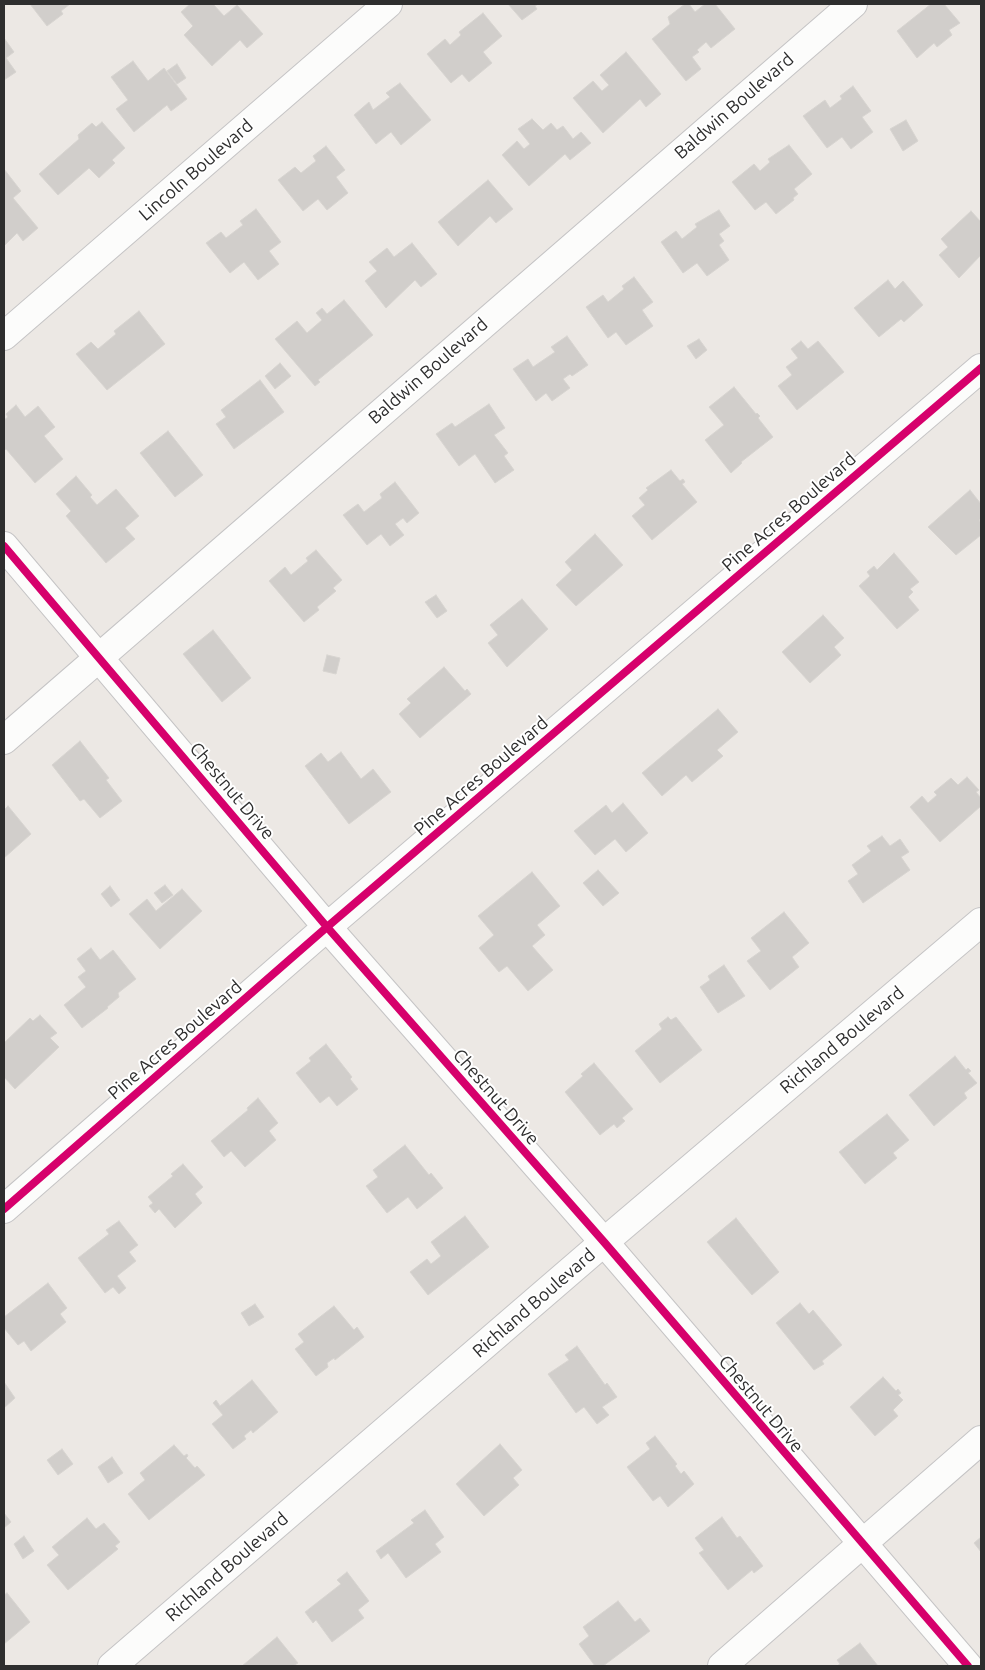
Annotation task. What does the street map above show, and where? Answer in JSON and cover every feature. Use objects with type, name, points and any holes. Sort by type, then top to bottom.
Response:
[{"type":"street","name":"Lincoln Boulevard","points":[[4,336],[388,4]]},
{"type":"street","name":"Baldwin Boulevard","points":[[4,740],[98,656],[853,4]]},
{"type":"street","name":"Pine Acres Boulevard","points":[[4,1209],[327,927],[981,368]]},
{"type":"street","name":"Chestnut Drive","points":[[4,546],[327,927],[604,1242],[861,1544],[968,1666]]},
{"type":"street","name":"Richland Boulevard","points":[[112,1666],[604,1242],[981,922]]},
{"type":"street","points":[[722,1666],[981,1440]]},
{"type":"building","points":[[30,4],[70,4],[61,11],[63,14],[47,26]]},
{"type":"building","points":[[190,4],[213,4],[224,16],[237,5],[263,34],[247,48],[240,40],[212,66],[184,35],[193,26],[181,12]]},
{"type":"building","points":[[508,4],[538,4],[535,6],[537,9],[522,20]]},
{"type":"building","points":[[685,4],[689,4],[695,12],[705,4],[715,4],[735,29],[711,48],[706,42],[697,50],[699,52],[692,57],[701,69],[686,81],[652,39],[670,24],[668,17]]},
{"type":"building","points":[[931,4],[944,4],[960,23],[949,30],[952,35],[937,47],[934,43],[917,58],[897,31]]},
{"type":"building","points":[[483,13],[502,36],[483,52],[492,63],[469,82],[462,74],[451,83],[427,54],[445,39],[450,45],[461,35],[459,32]]},
{"type":"building","points":[[4,38],[14,52],[6,58],[16,72],[4,80]]},
{"type":"building","points":[[626,52],[661,94],[646,107],[640,99],[603,133],[573,98],[593,81],[602,91],[609,85],[600,75]]},
{"type":"building","points":[[133,61],[148,81],[164,68],[187,99],[171,111],[167,105],[134,132],[116,109],[128,100],[111,77]]},
{"type":"building","points":[[177,64],[186,78],[177,84],[167,71]]},
{"type":"building","points":[[400,83],[431,120],[401,145],[391,132],[376,144],[354,115],[369,102],[373,110],[390,97],[386,93]]},
{"type":"building","points":[[853,86],[871,111],[862,117],[873,132],[851,149],[842,137],[827,148],[803,116],[825,100],[830,108],[842,99],[840,96]]},
{"type":"building","points":[[532,119],[543,130],[551,123],[557,130],[563,126],[573,139],[581,132],[591,143],[570,160],[565,154],[529,186],[502,155],[517,141],[524,149],[530,144],[518,129]]},
{"type":"building","points":[[906,120],[918,141],[903,151],[890,129]]},
{"type":"building","points":[[102,122],[125,148],[112,160],[115,163],[99,178],[89,168],[58,195],[39,174],[79,139],[78,135],[92,123],[96,127]]},
{"type":"building","points":[[789,145],[812,174],[794,189],[798,194],[793,198],[794,200],[776,214],[766,202],[755,210],[732,182],[754,164],[760,171],[770,162],[768,159]]},
{"type":"building","points":[[326,146],[345,170],[336,177],[348,193],[327,210],[318,199],[303,211],[278,180],[295,167],[301,173],[316,161],[313,156]]},
{"type":"building","points":[[4,169],[21,191],[13,198],[38,228],[23,241],[17,233],[4,246]]},
{"type":"building","points":[[488,180],[513,209],[496,223],[490,216],[458,246],[438,222]]},
{"type":"building","points":[[256,209],[281,242],[269,251],[279,264],[258,280],[244,262],[230,273],[206,243],[221,232],[226,238],[243,225],[240,221]]},
{"type":"building","points":[[719,210],[730,226],[719,234],[724,241],[719,245],[729,260],[707,276],[697,263],[683,273],[661,242],[676,231],[682,239],[697,227],[695,224]]},
{"type":"building","points":[[971,211],[981,222],[981,255],[959,278],[939,255],[948,247],[941,239]]},
{"type":"building","points":[[412,243],[437,274],[421,287],[415,280],[386,308],[365,281],[377,271],[369,262],[387,248],[394,257]]},
{"type":"building","points":[[634,277],[653,302],[642,310],[653,326],[626,345],[616,332],[608,338],[586,307],[603,295],[608,302],[624,289],[622,286]]},
{"type":"building","points":[[888,280],[895,289],[903,281],[923,305],[904,322],[901,319],[879,337],[854,308]]},
{"type":"building","points":[[344,300],[373,335],[318,380],[320,382],[315,386],[275,339],[297,321],[307,333],[322,320],[316,313],[322,308],[327,314]]},
{"type":"building","points":[[139,311],[165,344],[107,390],[76,354],[91,342],[98,349],[116,334],[114,331]]},
{"type":"building","points":[[567,336],[588,365],[572,376],[570,374],[563,379],[570,388],[552,401],[546,393],[536,401],[513,369],[528,359],[533,367],[555,352],[551,347]]},
{"type":"building","points":[[699,339],[707,350],[696,359],[687,346]]},
{"type":"building","points":[[801,341],[808,349],[818,341],[844,372],[797,410],[778,386],[792,375],[786,367],[798,358],[791,349]]},
{"type":"building","points":[[280,363],[291,376],[275,389],[265,376]]},
{"type":"building","points":[[260,380],[284,412],[234,449],[216,424],[226,417],[221,410]]},
{"type":"building","points":[[734,387],[756,414],[760,416],[758,418],[773,437],[741,462],[731,473],[705,440],[724,425],[709,407]]},
{"type":"building","points":[[489,404],[505,428],[494,435],[508,453],[504,456],[514,470],[495,483],[475,454],[459,466],[436,434],[452,423],[455,427]]},
{"type":"building","points":[[16,405],[25,417],[38,406],[55,427],[44,436],[63,459],[35,483],[6,449],[4,451],[4,420],[8,417],[6,414]]},
{"type":"building","points":[[168,431],[203,475],[175,497],[140,453]]},
{"type":"building","points":[[671,470],[680,481],[683,479],[685,482],[682,484],[697,502],[652,540],[632,516],[645,505],[639,498],[648,490],[646,488]]},
{"type":"building","points":[[76,476],[92,495],[90,497],[97,505],[116,489],[139,516],[125,528],[135,539],[106,563],[66,516],[71,511],[56,494]]},
{"type":"building","points":[[395,482],[419,513],[407,523],[403,518],[395,524],[404,535],[390,546],[381,534],[367,545],[343,515],[358,504],[364,512],[382,498],[380,494]]},
{"type":"building","points":[[970,490],[981,504],[981,518],[979,520],[981,523],[981,535],[956,555],[928,527]]},
{"type":"building","points":[[595,534],[623,565],[576,606],[556,585],[572,570],[565,562]]},
{"type":"building","points":[[316,550],[342,580],[333,588],[336,591],[317,607],[319,610],[304,622],[269,581],[285,567],[291,575],[308,561],[306,558]]},
{"type":"building","points":[[894,553],[919,582],[910,589],[913,592],[908,597],[919,610],[897,629],[859,586],[870,576],[867,572],[874,566],[877,570]]},
{"type":"building","points":[[436,595],[447,611],[437,618],[425,602]]},
{"type":"building","points":[[522,599],[548,629],[507,667],[488,643],[498,635],[490,625]]},
{"type":"building","points":[[823,615],[844,638],[834,647],[841,655],[810,683],[782,652]]},
{"type":"building","points":[[213,630],[251,678],[222,702],[183,654]]},
{"type":"building","points":[[327,655],[340,658],[336,674],[323,671]]},
{"type":"building","points":[[444,667],[465,691],[467,689],[471,694],[420,738],[399,714],[411,703],[407,699]]},
{"type":"building","points":[[718,709],[738,732],[717,750],[723,756],[692,782],[686,775],[662,796],[642,773]]},
{"type":"building","points":[[80,741],[109,778],[106,780],[122,801],[100,818],[84,799],[80,801],[52,765]]},
{"type":"building","points":[[341,752],[361,779],[373,769],[391,792],[349,824],[305,766],[321,753],[328,762]]},
{"type":"building","points":[[967,777],[979,790],[976,792],[981,798],[981,806],[940,842],[910,807],[922,796],[928,803],[937,795],[934,792],[951,778],[958,785]]},
{"type":"building","points":[[623,803],[648,833],[626,852],[615,839],[595,855],[574,831],[606,805],[612,813]]},
{"type":"building","points":[[8,806],[31,834],[4,858],[4,810]]},
{"type":"building","points":[[882,836],[890,846],[900,839],[909,852],[901,857],[910,870],[863,903],[848,881],[858,874],[852,865],[871,851],[867,846]]},
{"type":"building","points":[[598,870],[619,893],[603,906],[583,883]]},
{"type":"building","points":[[532,872],[560,906],[537,925],[545,935],[532,946],[553,970],[528,991],[507,966],[499,972],[479,948],[494,935],[478,916]]},
{"type":"building","points":[[165,885],[173,895],[162,903],[154,893]]},
{"type":"building","points":[[110,886],[120,900],[111,907],[101,894]]},
{"type":"building","points":[[182,889],[202,911],[160,949],[129,914],[147,899],[156,911]]},
{"type":"building","points":[[784,912],[809,943],[792,957],[799,967],[770,990],[747,961],[761,951],[751,938]]},
{"type":"building","points":[[91,948],[100,960],[113,950],[136,979],[118,993],[119,997],[108,1008],[82,1028],[64,1005],[86,987],[78,977],[86,971],[77,959]]},
{"type":"building","points":[[724,965],[745,996],[718,1013],[700,987],[710,980],[708,976]]},
{"type":"building","points":[[40,1015],[57,1033],[50,1038],[59,1047],[15,1089],[4,1077],[4,1043],[30,1018],[33,1021]]},
{"type":"building","points":[[668,1017],[671,1020],[676,1017],[702,1050],[660,1083],[635,1051],[662,1029],[659,1024]]},
{"type":"building","points":[[326,1044],[352,1077],[350,1079],[358,1089],[337,1106],[329,1096],[320,1103],[296,1073],[311,1061],[309,1058]]},
{"type":"building","points":[[955,1056],[966,1070],[968,1068],[971,1071],[968,1073],[977,1083],[964,1093],[967,1098],[934,1126],[909,1095]]},
{"type":"building","points":[[594,1063],[633,1109],[622,1118],[625,1121],[617,1128],[614,1124],[600,1135],[565,1092]]},
{"type":"building","points":[[258,1098],[278,1123],[269,1131],[276,1140],[245,1167],[231,1151],[224,1157],[211,1141],[248,1110],[247,1108]]},
{"type":"building","points":[[887,1114],[909,1140],[893,1153],[897,1158],[865,1184],[839,1152]]},
{"type":"building","points":[[405,1145],[429,1175],[431,1173],[443,1188],[417,1209],[408,1197],[387,1213],[366,1186],[378,1177],[373,1170]]},
{"type":"building","points":[[183,1164],[203,1187],[195,1194],[202,1203],[175,1228],[159,1209],[155,1213],[149,1206],[153,1203],[148,1197],[173,1176],[171,1174]]},
{"type":"building","points":[[465,1216],[489,1247],[428,1295],[410,1272],[427,1259],[431,1264],[441,1256],[431,1242]]},
{"type":"building","points":[[736,1218],[779,1272],[752,1295],[707,1242]]},
{"type":"building","points":[[119,1221],[138,1245],[129,1252],[136,1261],[117,1276],[126,1288],[119,1294],[113,1287],[105,1293],[78,1258],[109,1234],[106,1230]]},
{"type":"building","points":[[48,1283],[67,1308],[60,1314],[66,1322],[31,1351],[24,1341],[18,1345],[4,1328],[4,1317]]},
{"type":"building","points":[[800,1303],[809,1314],[813,1310],[842,1345],[822,1361],[824,1364],[814,1370],[776,1323]]},
{"type":"building","points":[[255,1304],[264,1317],[249,1326],[241,1313]]},
{"type":"building","points":[[334,1306],[354,1330],[357,1327],[364,1337],[335,1360],[334,1358],[327,1363],[328,1367],[316,1376],[295,1349],[304,1342],[298,1334]]},
{"type":"building","points":[[577,1346],[605,1385],[607,1383],[617,1397],[602,1407],[609,1415],[597,1424],[584,1407],[576,1413],[548,1374],[569,1360],[565,1355]]},
{"type":"building","points":[[883,1377],[896,1391],[898,1389],[901,1393],[898,1395],[903,1400],[893,1410],[898,1416],[875,1436],[850,1407]]},
{"type":"building","points":[[252,1380],[278,1412],[253,1433],[251,1430],[244,1436],[246,1439],[233,1449],[212,1424],[223,1415],[213,1403],[216,1400],[220,1406]]},
{"type":"building","points":[[4,1382],[15,1398],[4,1408]]},
{"type":"building","points":[[655,1436],[677,1464],[675,1466],[681,1474],[684,1471],[694,1484],[668,1507],[660,1496],[653,1501],[627,1467],[650,1449],[646,1443]]},
{"type":"building","points":[[500,1444],[522,1470],[513,1478],[519,1485],[484,1516],[456,1484]]},
{"type":"building","points":[[174,1445],[184,1456],[187,1454],[186,1458],[205,1475],[149,1520],[128,1494],[145,1480],[140,1473]]},
{"type":"building","points":[[62,1449],[73,1464],[58,1475],[47,1460]]},
{"type":"building","points":[[112,1457],[123,1473],[108,1483],[98,1467]]},
{"type":"building","points":[[425,1510],[444,1537],[435,1544],[441,1552],[406,1578],[388,1553],[381,1559],[376,1551],[414,1523],[411,1520]]},
{"type":"building","points":[[4,1513],[11,1522],[4,1528]]},
{"type":"building","points":[[722,1517],[737,1538],[740,1536],[763,1566],[754,1573],[752,1570],[728,1590],[699,1553],[704,1550],[695,1538]]},
{"type":"building","points":[[87,1518],[96,1529],[104,1523],[120,1542],[115,1546],[118,1549],[68,1590],[47,1565],[59,1555],[52,1547]]},
{"type":"building","points":[[24,1536],[34,1551],[23,1559],[14,1544]]},
{"type":"building","points":[[981,1537],[981,1552],[974,1543]]},
{"type":"building","points":[[347,1572],[369,1601],[358,1610],[364,1618],[332,1642],[316,1620],[313,1623],[305,1612],[341,1584],[337,1580]]},
{"type":"building","points":[[7,1593],[30,1622],[4,1644],[4,1595]]},
{"type":"building","points":[[618,1601],[635,1622],[640,1618],[650,1631],[603,1666],[595,1666],[579,1644],[589,1636],[583,1627]]},
{"type":"building","points":[[277,1637],[298,1663],[293,1666],[242,1666]]},
{"type":"building","points":[[860,1643],[878,1666],[837,1666],[840,1664],[837,1660]]},
{"type":"cycle path","points":[[4,1209],[327,927],[981,368]]},
{"type":"cycle path","points":[[4,546],[327,927],[604,1242],[968,1666]]}]
